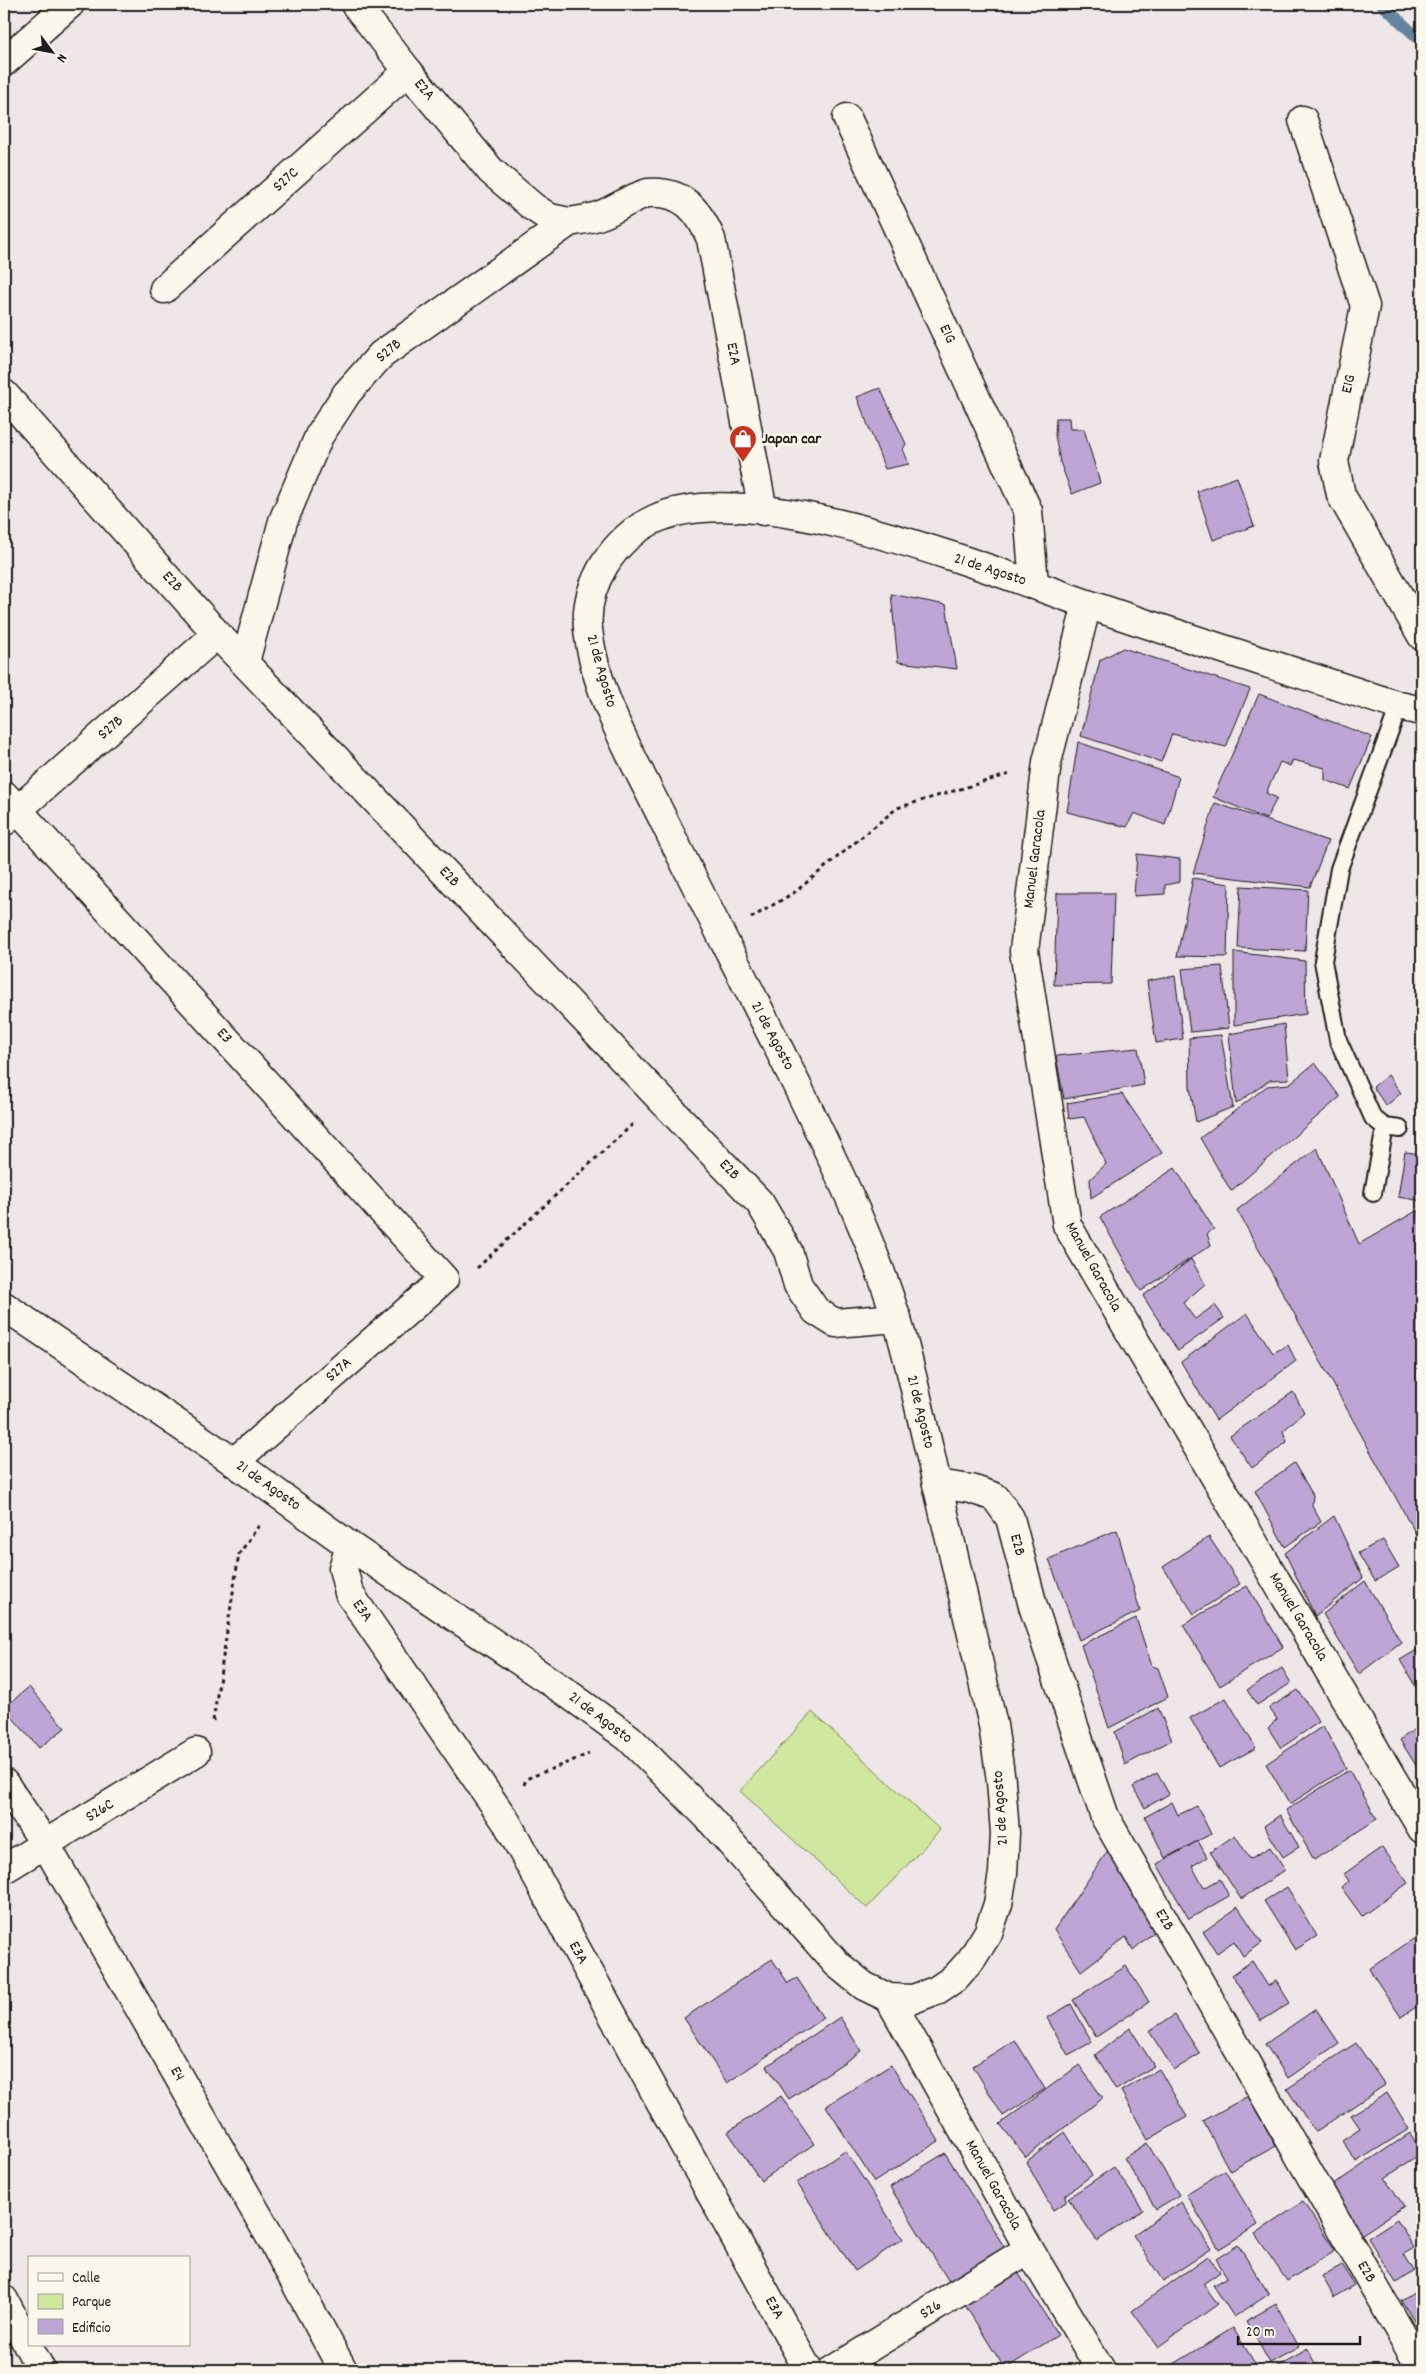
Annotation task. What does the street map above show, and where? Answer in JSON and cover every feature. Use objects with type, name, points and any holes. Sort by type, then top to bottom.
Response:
[{"type":"street","points":[[4,62],[70,4]]},
{"type":"street","name":"E2A","points":[[355,4],[408,71],[492,171],[533,207],[550,218],[569,222]]},
{"type":"street","name":"S27C","points":[[164,289],[408,71]]},
{"type":"street","name":"E1G","points":[[847,118],[1028,512],[1034,584]]},
{"type":"street","name":"E1G","points":[[1303,120],[1365,306],[1334,461],[1341,495],[1422,636]]},
{"type":"street","name":"S27B","points":[[245,662],[283,521],[320,436],[347,393],[381,355],[569,222],[602,215],[647,193],[669,195],[689,203]]},
{"type":"street","name":"E2A","points":[[689,203],[702,220],[711,239],[763,510]]},
{"type":"street","name":"E2B","points":[[4,394],[217,634],[760,1203],[788,1251],[798,1285],[816,1311],[834,1323],[897,1318]]},
{"type":"street","name":"21 de Agosto","points":[[4,1306],[234,1462],[350,1546],[567,1693],[629,1738],[706,1815],[837,1964],[864,1986],[889,1998],[913,1999],[937,1990],[954,1978],[971,1960],[988,1933],[998,1904],[1004,1873],[1005,1833],[1001,1781],[993,1725],[937,1484],[897,1318],[858,1215],[807,1105],[720,936],[616,722],[591,646],[588,625],[589,605],[600,569],[636,529],[658,517],[683,511],[720,507],[763,510],[831,522],[919,546],[1088,604],[1415,706]]},
{"type":"street","name":"Manuel Garacola","points":[[1088,604],[1047,762],[1024,952],[1067,1225],[1422,1829]]},
{"type":"street","name":"S27B","points":[[9,809],[217,634]]},
{"type":"street","name":"E3","points":[[9,809],[444,1279]]},
{"type":"street","name":"S27A","points":[[234,1462],[444,1279]]},
{"type":"street","name":"E2B","points":[[937,1484],[971,1489],[995,1496],[1010,1518],[1033,1606],[1105,1817],[1422,2370]]},
{"type":"street","name":"E3A","points":[[350,1546],[343,1568],[349,1593],[507,1823],[808,2370]]},
{"type":"street","name":"S26C","points":[[4,1870],[196,1752]]},
{"type":"street","name":"E4","points":[[4,1783],[46,1845],[271,2238],[343,2370]]},
{"type":"street","name":"Manuel Garacola","points":[[889,1998],[1029,2249],[1100,2370]]},
{"type":"street","name":"S26","points":[[834,2370],[1029,2249]]},
{"type":"street","points":[[4,2300],[28,2345]]},
{"type":"street","points":[[28,2346],[41,2370]]},
{"type":"lane","points":[[1373,1194],[1393,1128],[1372,1118],[1338,1040],[1323,961],[1339,869],[1415,706]]},
{"type":"path","points":[[720,936],[795,892],[897,808],[1047,762]]},
{"type":"path","points":[[471,1274],[638,1119]]},
{"type":"path","points":[[196,1752],[215,1718],[239,1554],[280,1494]]},
{"type":"path","points":[[507,1823],[526,1779],[629,1738]]},
{"type":"green space","points":[[812,1712],[940,1830],[867,1908],[740,1791]]},
{"type":"building","points":[[880,388],[906,444],[903,449],[909,464],[885,469],[857,397]]},
{"type":"building","points":[[1056,418],[1069,418],[1070,429],[1084,429],[1100,483],[1072,494],[1060,462],[1055,435]]},
{"type":"building","points":[[1237,477],[1254,526],[1213,540],[1197,491]]},
{"type":"building","points":[[891,594],[946,605],[957,669],[898,662]]},
{"type":"building","points":[[1123,648],[1250,689],[1226,747],[1172,734],[1161,762],[1081,736],[1100,660]]},
{"type":"building","points":[[1259,694],[1372,737],[1350,789],[1325,780],[1325,768],[1293,760],[1290,766],[1280,762],[1266,793],[1277,798],[1266,819],[1213,797]]},
{"type":"building","points":[[1078,742],[1179,777],[1165,825],[1134,813],[1127,827],[1067,812]]},
{"type":"building","points":[[1215,803],[1328,841],[1310,887],[1193,873]]},
{"type":"building","points":[[1137,854],[1180,859],[1180,882],[1165,885],[1165,894],[1134,896]]},
{"type":"building","points":[[1193,878],[1229,884],[1227,957],[1177,956]]},
{"type":"building","points":[[1241,886],[1308,890],[1305,951],[1238,948]]},
{"type":"building","points":[[1057,893],[1114,893],[1111,984],[1054,985]]},
{"type":"building","points":[[1234,952],[1305,961],[1306,1014],[1234,1025]]},
{"type":"building","points":[[1222,966],[1229,1028],[1190,1032],[1182,969]]},
{"type":"building","points":[[1175,976],[1183,1039],[1156,1043],[1147,981]]},
{"type":"building","points":[[1284,1024],[1289,1079],[1270,1080],[1236,1104],[1229,1034]]},
{"type":"building","points":[[1221,1035],[1233,1107],[1196,1122],[1190,1087],[1189,1038]]},
{"type":"building","points":[[1138,1048],[1144,1085],[1064,1099],[1056,1056]]},
{"type":"building","points":[[1315,1063],[1340,1097],[1231,1191],[1200,1138],[1267,1086],[1289,1084]]},
{"type":"building","points":[[1388,1075],[1401,1093],[1386,1106],[1373,1087]]},
{"type":"building","points":[[1122,1094],[1162,1153],[1091,1198],[1090,1179],[1106,1164],[1084,1117],[1069,1119],[1067,1103]]},
{"type":"building","points":[[1317,1148],[1359,1244],[1418,1210],[1422,1221],[1422,1545],[1237,1210]]},
{"type":"building","points":[[1405,1152],[1422,1154],[1422,1201],[1398,1197]]},
{"type":"building","points":[[1175,1168],[1214,1229],[1207,1234],[1211,1245],[1141,1291],[1100,1217]]},
{"type":"building","points":[[1191,1259],[1205,1284],[1183,1303],[1195,1319],[1215,1305],[1224,1318],[1178,1351],[1143,1296]]},
{"type":"building","points":[[1247,1313],[1273,1353],[1288,1345],[1296,1361],[1216,1420],[1181,1362]]},
{"type":"building","points":[[1293,1392],[1304,1412],[1283,1431],[1287,1442],[1252,1468],[1230,1436]]},
{"type":"building","points":[[1294,1463],[1313,1495],[1312,1505],[1321,1522],[1285,1547],[1255,1491]]},
{"type":"building","points":[[1334,1516],[1363,1578],[1315,1616],[1285,1553]]},
{"type":"building","points":[[1117,1530],[1140,1611],[1079,1640],[1049,1559]]},
{"type":"building","points":[[1209,1537],[1240,1584],[1194,1614],[1163,1567]]},
{"type":"building","points":[[1383,1540],[1399,1567],[1375,1581],[1358,1553]]},
{"type":"building","points":[[1365,1581],[1401,1642],[1359,1674],[1323,1614]]},
{"type":"building","points":[[1247,1586],[1283,1647],[1220,1686],[1183,1625]]},
{"type":"building","points":[[1136,1618],[1152,1666],[1158,1668],[1168,1697],[1109,1728],[1081,1645]]},
{"type":"building","points":[[1422,1647],[1422,1686],[1417,1689],[1400,1660]]},
{"type":"building","points":[[1282,1668],[1291,1683],[1257,1705],[1247,1690]]},
{"type":"building","points":[[29,1687],[65,1728],[39,1748],[4,1708]]},
{"type":"building","points":[[1298,1690],[1319,1722],[1281,1748],[1268,1728],[1277,1719],[1269,1708]]},
{"type":"building","points":[[1226,1698],[1256,1748],[1219,1768],[1190,1718]]},
{"type":"building","points":[[1158,1708],[1172,1740],[1125,1765],[1115,1732]]},
{"type":"building","points":[[1422,1723],[1422,1775],[1400,1740]]},
{"type":"building","points":[[1323,1726],[1346,1768],[1290,1804],[1266,1764]]},
{"type":"building","points":[[1349,1770],[1377,1819],[1314,1860],[1286,1810]]},
{"type":"building","points":[[1157,1773],[1169,1794],[1145,1808],[1133,1787]]},
{"type":"building","points":[[1172,1802],[1178,1815],[1197,1806],[1211,1834],[1165,1858],[1145,1817]]},
{"type":"building","points":[[1280,1815],[1299,1847],[1283,1857],[1264,1826]]},
{"type":"building","points":[[1235,1835],[1250,1859],[1270,1847],[1285,1870],[1241,1899],[1210,1852]]},
{"type":"building","points":[[1198,1841],[1207,1857],[1192,1866],[1204,1888],[1220,1879],[1229,1896],[1189,1919],[1157,1864]]},
{"type":"building","points":[[1111,1846],[1156,1930],[1133,1950],[1126,1937],[1081,1971],[1054,1930]]},
{"type":"building","points":[[1382,1847],[1408,1883],[1362,1916],[1341,1887],[1349,1881],[1344,1874]]},
{"type":"building","points":[[1287,1887],[1317,1936],[1295,1950],[1264,1901]]},
{"type":"building","points":[[1238,1907],[1262,1943],[1243,1956],[1234,1941],[1217,1953],[1203,1932]]},
{"type":"building","points":[[1422,1933],[1422,2003],[1401,2017],[1369,1969]]},
{"type":"building","points":[[772,1959],[788,1983],[797,1978],[823,2018],[727,2083],[684,2018]]},
{"type":"building","points":[[1252,1961],[1268,1986],[1276,1981],[1290,2003],[1261,2021],[1232,1975]]},
{"type":"building","points":[[1126,1966],[1149,2002],[1096,2037],[1073,2000]]},
{"type":"building","points":[[1071,2004],[1092,2042],[1068,2055],[1047,2018]]},
{"type":"building","points":[[1316,2009],[1339,2043],[1288,2078],[1265,2044]]},
{"type":"building","points":[[1175,2015],[1200,2054],[1174,2070],[1149,2031]]},
{"type":"building","points":[[840,2017],[861,2051],[789,2099],[767,2066]]},
{"type":"building","points":[[1130,2028],[1154,2066],[1116,2090],[1095,2055]]},
{"type":"building","points":[[1015,2040],[1045,2089],[1003,2116],[973,2066]]},
{"type":"building","points":[[1356,2043],[1385,2085],[1315,2132],[1287,2089]]},
{"type":"building","points":[[891,2065],[939,2141],[874,2182],[826,2106]]},
{"type":"building","points":[[1079,2065],[1103,2098],[1026,2157],[1000,2124]]},
{"type":"building","points":[[1159,2069],[1187,2117],[1148,2140],[1121,2091]]},
{"type":"building","points":[[1387,2093],[1409,2129],[1356,2162],[1342,2140],[1360,2128],[1351,2115]]},
{"type":"building","points":[[781,2096],[814,2144],[761,2181],[728,2132]]},
{"type":"building","points":[[1248,2096],[1276,2146],[1230,2171],[1203,2121]]},
{"type":"building","points":[[1065,2132],[1092,2175],[1065,2195],[1066,2202],[1053,2210],[1026,2162]]},
{"type":"building","points":[[1410,2133],[1422,2153],[1385,2178],[1404,2206],[1361,2235],[1330,2187]]},
{"type":"building","points":[[1147,2143],[1179,2195],[1156,2209],[1124,2158]]},
{"type":"building","points":[[845,2151],[903,2239],[855,2271],[797,2183]]},
{"type":"building","points":[[945,2153],[1005,2248],[950,2283],[890,2187]]},
{"type":"building","points":[[1114,2167],[1143,2210],[1097,2241],[1068,2198]]},
{"type":"building","points":[[1225,2170],[1258,2225],[1219,2249],[1186,2194]]},
{"type":"building","points":[[1181,2202],[1211,2249],[1163,2281],[1133,2235]]},
{"type":"building","points":[[1303,2202],[1335,2250],[1287,2281],[1255,2234]]},
{"type":"building","points":[[1397,2219],[1414,2248],[1404,2254],[1414,2271],[1396,2283],[1368,2238]]},
{"type":"building","points":[[1238,2245],[1269,2294],[1234,2317],[1213,2285],[1227,2277],[1216,2259]]},
{"type":"building","points":[[1208,2256],[1220,2272],[1203,2284],[1218,2304],[1158,2347],[1132,2311]]},
{"type":"building","points":[[1342,2265],[1354,2285],[1334,2297],[1322,2276]]},
{"type":"building","points":[[1015,2268],[1058,2335],[1005,2369],[963,2302]]},
{"type":"building","points":[[1422,2287],[1422,2334],[1401,2300]]},
{"type":"building","points":[[1276,2304],[1299,2347],[1270,2363],[1246,2321]]},
{"type":"building","points":[[1233,2328],[1259,2370],[1164,2370]]},
{"type":"building","points":[[1308,2349],[1320,2370],[1275,2370],[1274,2368]]},
{"type":"waterway","points":[[1382,4],[1422,42]]},
{"type":"place","name":"Japan car","points":[[743,463]]}]
